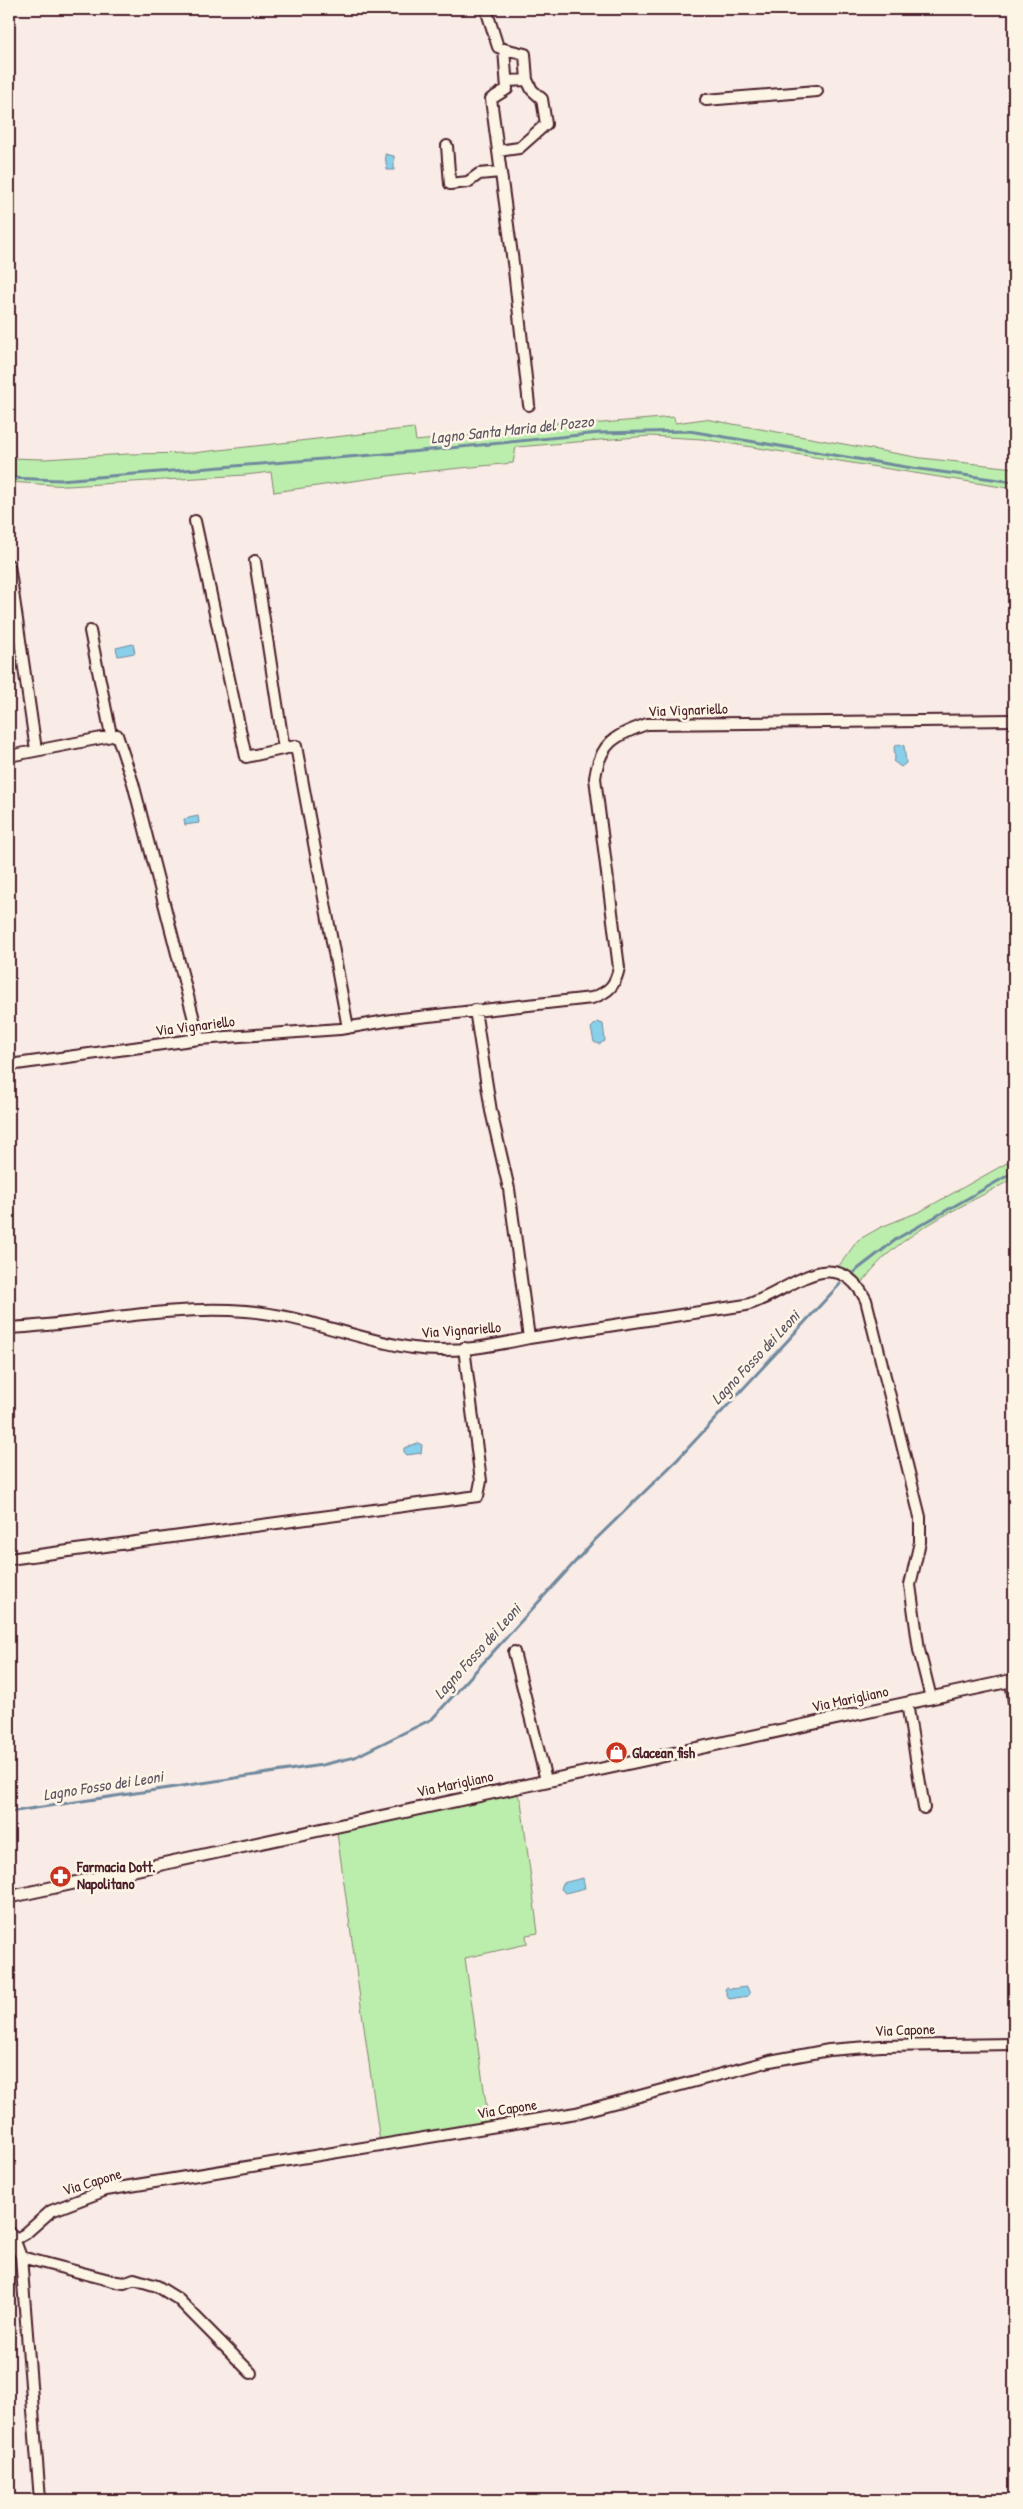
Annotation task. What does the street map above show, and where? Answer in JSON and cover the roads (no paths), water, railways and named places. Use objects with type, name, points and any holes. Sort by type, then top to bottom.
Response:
[{"type":"street","points":[[486,9],[498,47],[525,54],[527,80],[532,90],[542,99],[546,124],[519,148],[498,151]]},
{"type":"street","points":[[504,49],[508,89],[491,99],[514,270],[529,406]]},
{"type":"street","points":[[507,81],[527,80]]},
{"type":"street","points":[[706,100],[817,92]]},
{"type":"street","points":[[447,146],[450,184],[468,182],[479,174],[500,172]]},
{"type":"street","points":[[195,521],[246,756],[296,746],[348,1028]]},
{"type":"street","points":[[255,561],[284,749]]},
{"type":"street","points":[[9,565],[36,750]]},
{"type":"street","points":[[90,631],[111,735]]},
{"type":"street","name":"Via Vignariello","points":[[9,1064],[200,1039],[348,1028],[475,1010],[592,998],[606,993],[616,984],[619,968],[595,778],[598,762],[606,747],[617,735],[647,724],[1014,720]]},
{"type":"street","points":[[9,756],[117,735],[133,782],[200,1039]]},
{"type":"street","points":[[475,1010],[491,1111],[509,1189],[529,1338]]},
{"type":"street","name":"Via Vignariello","points":[[9,1328],[179,1309],[248,1311],[295,1319],[373,1340],[413,1348],[464,1348],[498,1345],[529,1338],[746,1305],[770,1297],[796,1280],[810,1274],[820,1271],[840,1275],[851,1280],[866,1300],[913,1484],[921,1528],[920,1542],[910,1585],[920,1650],[931,1698]]},
{"type":"street","points":[[9,1559],[478,1496],[480,1481],[464,1348]]},
{"type":"street","points":[[514,1652],[546,1780]]},
{"type":"street","points":[[1012,1680],[1014,1702]]},
{"type":"street","name":"Via Marigliano","points":[[9,1897],[1012,1680]]},
{"type":"street","name":"Via Marigliano","points":[[907,1703],[924,1808]]},
{"type":"street","name":"Via Capone","points":[[12,2242],[50,2211],[106,2190],[576,2113],[770,2061],[829,2050],[917,2044],[1014,2045]]},
{"type":"street","points":[[9,2231],[12,2242],[21,2257],[40,2500]]},
{"type":"street","points":[[21,2257],[116,2282],[124,2283],[134,2278],[157,2286],[178,2299],[251,2373]]},
{"type":"water","points":[[385,154],[394,156],[394,170],[387,170]]},
{"type":"water","points":[[133,644],[135,653],[118,656],[116,648]]},
{"type":"water","points":[[899,744],[904,746],[906,763],[901,767],[893,761],[895,758],[894,747]]},
{"type":"water","points":[[198,816],[199,823],[185,825],[184,819]]},
{"type":"water","points":[[597,1022],[603,1024],[605,1041],[599,1044],[594,1042],[591,1028]]},
{"type":"water","points":[[418,1443],[422,1445],[421,1453],[407,1455],[404,1452],[404,1448]]},
{"type":"water","points":[[583,1878],[585,1888],[565,1893],[561,1889],[563,1883]]},
{"type":"water","points":[[727,1987],[730,1989],[747,1987],[750,1994],[729,1999],[725,1989]]},
{"type":"waterway","name":"Lagno Santa Maria del Pozzo","points":[[9,478],[60,480],[410,452],[600,433],[689,431],[912,468],[1014,482]]},
{"type":"waterway","name":"Lagno Fosso dei Leoni","points":[[854,1272],[898,1238],[1014,1172]]},
{"type":"waterway","name":"Lagno Fosso dei Leoni","points":[[9,1812],[322,1765],[355,1757],[432,1719],[595,1540],[677,1460],[840,1284]]},
{"type":"place","name":"Glacean fish","points":[[616,1753]]},
{"type":"place","name":"Farmacia Dott. Napolitano","points":[[61,1876]]}]
